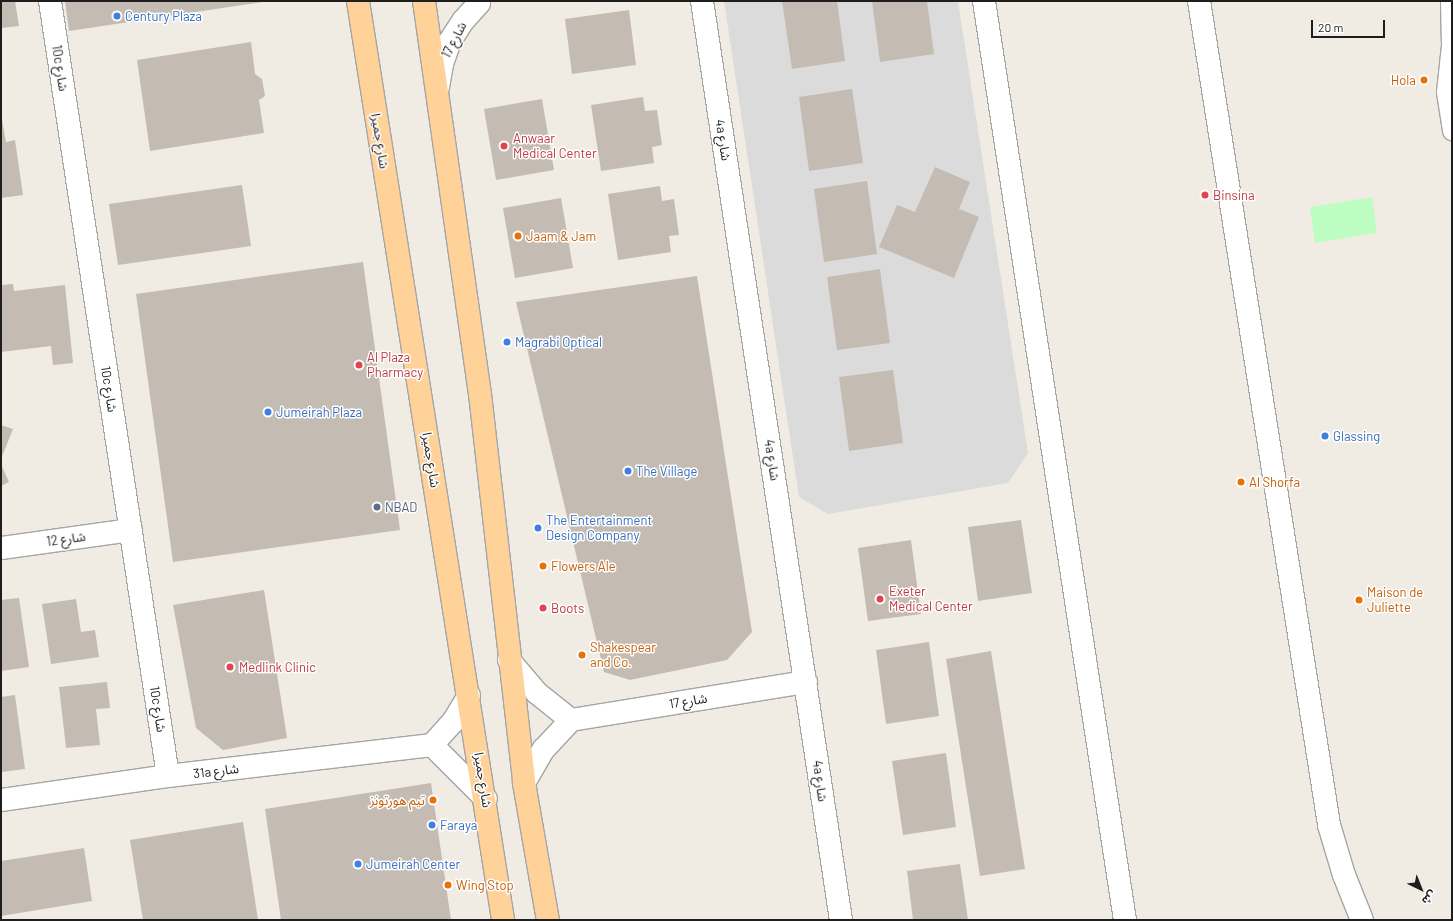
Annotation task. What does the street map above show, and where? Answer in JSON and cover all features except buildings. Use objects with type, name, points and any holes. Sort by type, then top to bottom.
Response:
[{"type":"main road","name":"شارع جميرا","points":[[358,1],[486,799],[503,920]]},
{"type":"main road","points":[[424,1],[438,87],[480,394],[524,783],[548,920]]},
{"type":"street","name":"10c شارع","points":[[50,1],[168,776]]},
{"type":"street","name":"4a شارع","points":[[702,1],[841,920]]},
{"type":"street","points":[[984,1],[1125,920]]},
{"type":"street","points":[[1199,1],[1329,825],[1344,875],[1362,920]]},
{"type":"street","points":[[1450,1],[1450,45],[1446,92],[1452,131]]},
{"type":"street","name":"شارع 17","points":[[438,87],[442,64],[450,41],[462,21],[482,2]]},
{"type":"street","name":"شارع 12","points":[[1,548],[131,530]]},
{"type":"street","points":[[509,660],[536,693],[570,720],[544,749],[524,783]]},
{"type":"street","name":"شارع 17","points":[[570,720],[806,682]]},
{"type":"street","points":[[469,695],[453,722],[432,745],[486,799]]},
{"type":"street","name":"31a شارع","points":[[1,800],[168,776],[432,745]]},
{"type":"shaded area","points":[[724,1],[958,1],[1028,453],[1008,483],[828,514],[799,497]]},
{"type":"green space","points":[[1372,197],[1377,233],[1315,243],[1310,207]]},
{"type":"place","name":"Century Plaza","points":[[117,16]]},
{"type":"place","name":"Hola","points":[[1424,80]]},
{"type":"place","name":"Anwaar Medical Center","points":[[504,146]]},
{"type":"place","name":"Binsina","points":[[1205,195]]},
{"type":"place","name":"Jaam & Jam","points":[[518,236]]},
{"type":"place","name":"Magrabi Optical","points":[[507,342]]},
{"type":"place","name":"Al Plaza Pharmacy","points":[[359,365]]},
{"type":"place","name":"Jumeirah Plaza","points":[[268,412]]},
{"type":"place","name":"Glassing","points":[[1325,436]]},
{"type":"place","name":"The Village","points":[[628,471]]},
{"type":"place","name":"Al Shorfa","points":[[1241,482]]},
{"type":"place","name":"NBAD","points":[[377,507]]},
{"type":"place","name":"The Entertainment Design Company","points":[[538,528]]},
{"type":"place","name":"Flowers Ale","points":[[543,566]]},
{"type":"place","name":"Exeter Medical Center","points":[[880,599]]},
{"type":"place","name":"Maison de Juliette","points":[[1359,600]]},
{"type":"place","name":"Boots","points":[[543,608]]},
{"type":"place","name":"Shakespear and Co.","points":[[582,655]]},
{"type":"place","name":"Medlink Clinic","points":[[230,667]]},
{"type":"place","name":"تيم هورتونز","points":[[433,800]]},
{"type":"place","name":"Faraya","points":[[432,825]]},
{"type":"place","name":"Jumeirah Center","points":[[358,864]]},
{"type":"place","name":"Wing Stop","points":[[448,885]]}]
